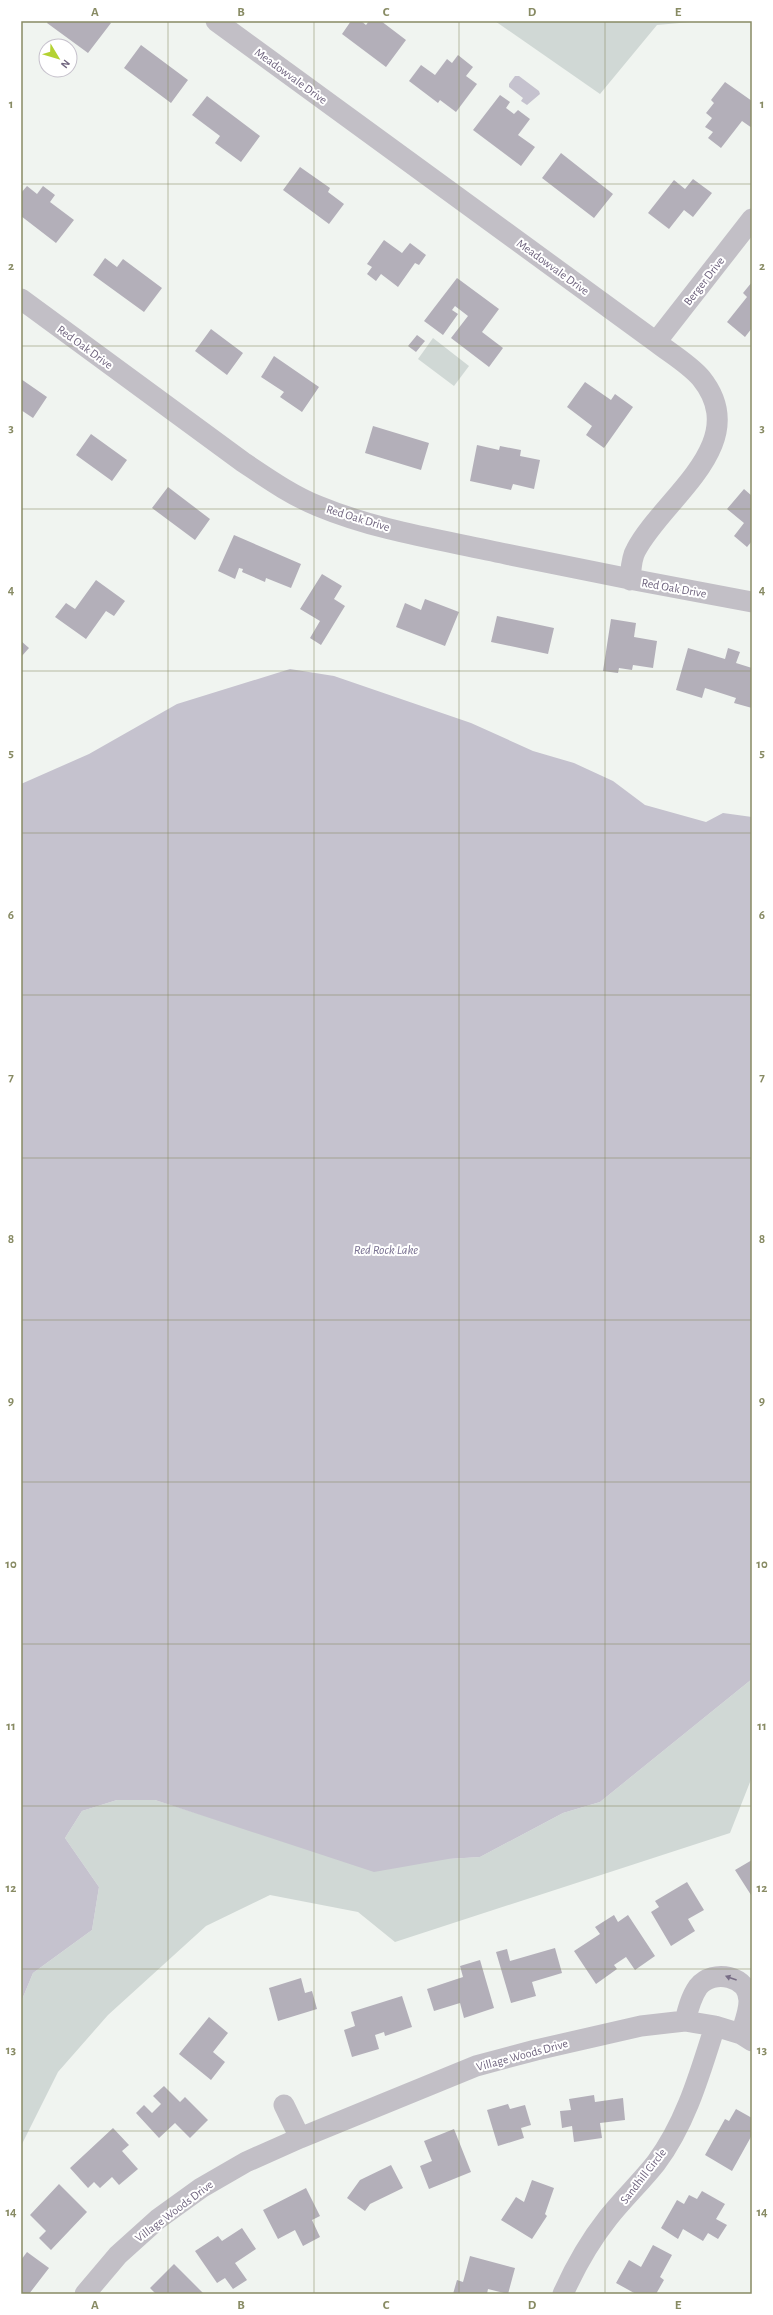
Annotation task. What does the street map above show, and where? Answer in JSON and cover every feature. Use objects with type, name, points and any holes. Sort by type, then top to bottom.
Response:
[{"type":"street","name":"Meadowvale Drive","points":[[216,21],[656,342],[700,378],[711,394],[716,413],[716,430],[712,448],[703,466],[654,522],[635,552],[630,580]]},
{"type":"street","name":"Berger Drive","points":[[656,342],[752,220]]},
{"type":"street","name":"Red Oak Drive","points":[[21,299],[243,462],[279,485],[318,506],[357,520],[399,531],[630,580],[752,602]]},
{"type":"street","points":[[685,2021],[691,1999],[699,1986],[709,1978],[728,1976],[741,1983],[748,1992],[746,2038]]},
{"type":"street","name":"Village Woods Drive","points":[[85,2294],[118,2255],[158,2220],[195,2192],[246,2162],[300,2138],[476,2066],[641,2026],[685,2021],[715,2026],[746,2038]]},
{"type":"street","name":"Sandhill Circle","points":[[563,2294],[586,2248],[609,2217],[657,2162],[678,2127],[696,2086],[715,2026]]},
{"type":"street","points":[[284,2105],[300,2138]]},
{"type":"shaded area","points":[[495,21],[702,21],[657,25],[600,94]]},
{"type":"shaded area","points":[[433,338],[469,366],[454,386],[418,359]]},
{"type":"shaded area","points":[[752,1679],[752,1777],[730,1833],[395,1942],[358,1912],[270,1895],[206,1926],[108,2015],[58,2072],[21,2146],[21,2002],[33,1973],[92,1930],[99,1887],[65,1838],[82,1811],[117,1800],[155,1800],[335,1857],[448,1859],[480,1857],[563,1813],[600,1802]]},
{"type":"water","points":[[515,76],[519,76],[539,91],[540,94],[527,105],[521,101],[523,98],[509,87],[509,84]]},
{"type":"water","name":"Red Rock Lake","points":[[290,669],[334,676],[471,723],[533,751],[574,763],[613,781],[645,805],[706,822],[723,813],[752,817],[752,1679],[600,1802],[563,1813],[480,1857],[448,1859],[374,1872],[155,1800],[117,1800],[82,1811],[65,1838],[99,1887],[92,1930],[33,1973],[21,2002],[21,784],[89,754],[177,704]]},
{"type":"building","points":[[48,21],[108,21],[111,23],[88,53],[78,46],[78,38],[68,38],[47,23]]},
{"type":"building","points":[[351,21],[361,21],[366,25],[369,21],[381,21],[406,40],[386,67],[342,34]]},
{"type":"building","points":[[141,45],[188,80],[171,103],[124,68]]},
{"type":"building","points":[[458,55],[473,67],[466,76],[477,84],[456,112],[440,100],[438,103],[409,81],[421,65],[435,75],[447,59],[452,63]]},
{"type":"building","points":[[725,82],[752,101],[752,128],[742,121],[721,148],[708,138],[713,132],[705,127],[712,118],[706,113],[714,103],[711,100]]},
{"type":"building","points":[[500,95],[510,102],[506,108],[514,114],[518,110],[530,119],[518,135],[535,147],[521,166],[473,130]]},
{"type":"building","points":[[207,96],[260,136],[241,162],[215,143],[220,136],[192,115]]},
{"type":"building","points":[[561,153],[613,194],[594,218],[542,178]]},
{"type":"building","points":[[300,167],[330,188],[328,192],[344,204],[329,224],[283,190]]},
{"type":"building","points":[[693,179],[712,193],[693,217],[684,210],[669,229],[648,213],[674,180],[685,189]]},
{"type":"building","points":[[27,186],[37,194],[43,186],[55,195],[50,202],[74,220],[56,243],[21,216],[21,193]]},
{"type":"building","points":[[384,240],[402,253],[410,243],[426,255],[419,265],[415,263],[398,287],[381,274],[376,281],[367,274],[372,267],[367,264]]},
{"type":"building","points":[[105,258],[117,267],[123,259],[162,288],[144,312],[93,275]]},
{"type":"building","points":[[457,278],[499,309],[482,332],[503,348],[489,367],[451,338],[468,316],[455,306],[452,310],[458,314],[443,335],[424,321]]},
{"type":"building","points":[[752,282],[752,328],[745,337],[727,322],[747,297],[743,293]]},
{"type":"building","points":[[211,329],[243,353],[227,375],[195,351]]},
{"type":"building","points":[[417,335],[425,341],[416,352],[408,346]]},
{"type":"building","points":[[274,356],[319,387],[302,412],[280,397],[284,392],[261,377]]},
{"type":"building","points":[[21,379],[47,397],[33,418],[21,410]]},
{"type":"building","points":[[585,382],[611,400],[615,394],[633,407],[604,448],[586,435],[592,426],[567,407]]},
{"type":"building","points":[[373,426],[429,443],[421,470],[365,453]]},
{"type":"building","points":[[91,434],[127,460],[112,481],[76,455]]},
{"type":"building","points":[[477,445],[499,450],[500,446],[521,450],[520,456],[540,460],[534,489],[513,484],[511,490],[470,481]]},
{"type":"building","points":[[168,487],[210,519],[195,540],[152,508]]},
{"type":"building","points":[[744,489],[752,496],[752,541],[747,547],[734,536],[744,523],[727,509]]},
{"type":"building","points":[[234,535],[301,564],[291,588],[266,578],[265,582],[242,572],[243,569],[239,568],[235,579],[218,571]]},
{"type":"building","points":[[322,574],[342,586],[334,599],[345,606],[321,645],[310,638],[320,621],[300,609]]},
{"type":"building","points":[[96,580],[125,601],[114,616],[106,611],[86,639],[55,617],[66,603],[75,609]]},
{"type":"building","points":[[425,599],[459,612],[445,646],[396,627],[405,603],[421,610]]},
{"type":"building","points":[[497,616],[554,628],[548,654],[491,642]]},
{"type":"building","points":[[611,619],[636,623],[634,637],[657,641],[653,668],[633,665],[632,670],[619,668],[618,673],[603,671]]},
{"type":"building","points":[[21,641],[29,648],[21,657]]},
{"type":"building","points":[[688,648],[725,659],[728,648],[740,652],[736,663],[752,668],[752,708],[734,703],[736,698],[705,688],[702,698],[676,690]]},
{"type":"building","points":[[752,1860],[752,1894],[751,1895],[735,1870]]},
{"type":"building","points":[[687,1882],[704,1910],[688,1919],[695,1931],[671,1946],[651,1912],[659,1907],[655,1901]]},
{"type":"building","points":[[614,1915],[618,1922],[628,1915],[655,1956],[635,1970],[626,1957],[614,1965],[617,1969],[596,1984],[574,1951],[600,1934],[595,1927]]},
{"type":"building","points":[[555,1948],[562,1973],[532,1982],[536,1996],[511,2003],[496,1952],[507,1949],[510,1961]]},
{"type":"building","points":[[480,1960],[494,2008],[464,2018],[460,2003],[434,2011],[427,1989],[463,1977],[460,1966]]},
{"type":"building","points":[[301,1978],[305,1993],[312,1991],[317,2009],[278,2021],[269,1988]]},
{"type":"building","points":[[402,1996],[412,2027],[385,2036],[384,2032],[375,2035],[379,2049],[352,2057],[344,2030],[355,2026],[351,2012]]},
{"type":"building","points":[[209,2017],[228,2033],[213,2052],[225,2062],[211,2080],[179,2054]]},
{"type":"building","points":[[164,2086],[180,2102],[185,2097],[208,2120],[190,2138],[175,2123],[159,2138],[136,2113],[144,2105],[152,2113],[161,2104],[153,2096]]},
{"type":"building","points":[[594,2095],[595,2102],[623,2098],[625,2120],[600,2123],[602,2138],[574,2142],[572,2126],[562,2128],[560,2111],[571,2110],[569,2099]]},
{"type":"building","points":[[508,2104],[510,2109],[525,2105],[531,2125],[521,2128],[524,2138],[498,2146],[487,2110]]},
{"type":"building","points":[[736,2109],[752,2118],[752,2135],[732,2171],[705,2155],[725,2119],[729,2121]]},
{"type":"building","points":[[113,2128],[129,2145],[122,2151],[138,2169],[119,2185],[112,2177],[100,2188],[94,2182],[88,2188],[70,2168]]},
{"type":"building","points":[[454,2129],[471,2172],[429,2189],[420,2166],[432,2161],[424,2141]]},
{"type":"building","points":[[391,2165],[403,2188],[370,2204],[365,2211],[347,2198],[360,2180]]},
{"type":"building","points":[[532,2180],[554,2188],[545,2214],[547,2216],[532,2239],[501,2220],[516,2197],[524,2202]]},
{"type":"building","points":[[59,2184],[87,2212],[51,2250],[39,2238],[46,2231],[30,2215]]},
{"type":"building","points":[[306,2188],[320,2216],[312,2220],[320,2237],[303,2246],[295,2230],[278,2239],[263,2210]]},
{"type":"building","points":[[702,2191],[725,2204],[716,2219],[727,2225],[718,2239],[708,2233],[703,2241],[683,2229],[678,2239],[661,2228],[677,2200],[684,2204],[689,2195],[697,2199]]},
{"type":"building","points":[[242,2228],[256,2249],[235,2263],[247,2280],[233,2289],[225,2278],[217,2283],[195,2251],[218,2236],[222,2241]]},
{"type":"building","points":[[653,2245],[672,2255],[660,2277],[664,2280],[656,2294],[636,2294],[616,2283],[629,2260],[641,2267]]},
{"type":"building","points":[[27,2252],[49,2268],[29,2294],[21,2294],[21,2260]]},
{"type":"building","points":[[470,2256],[515,2268],[508,2294],[488,2289],[487,2294],[453,2294],[457,2280],[463,2282]]},
{"type":"building","points":[[174,2264],[204,2294],[156,2294],[150,2288]]}]
